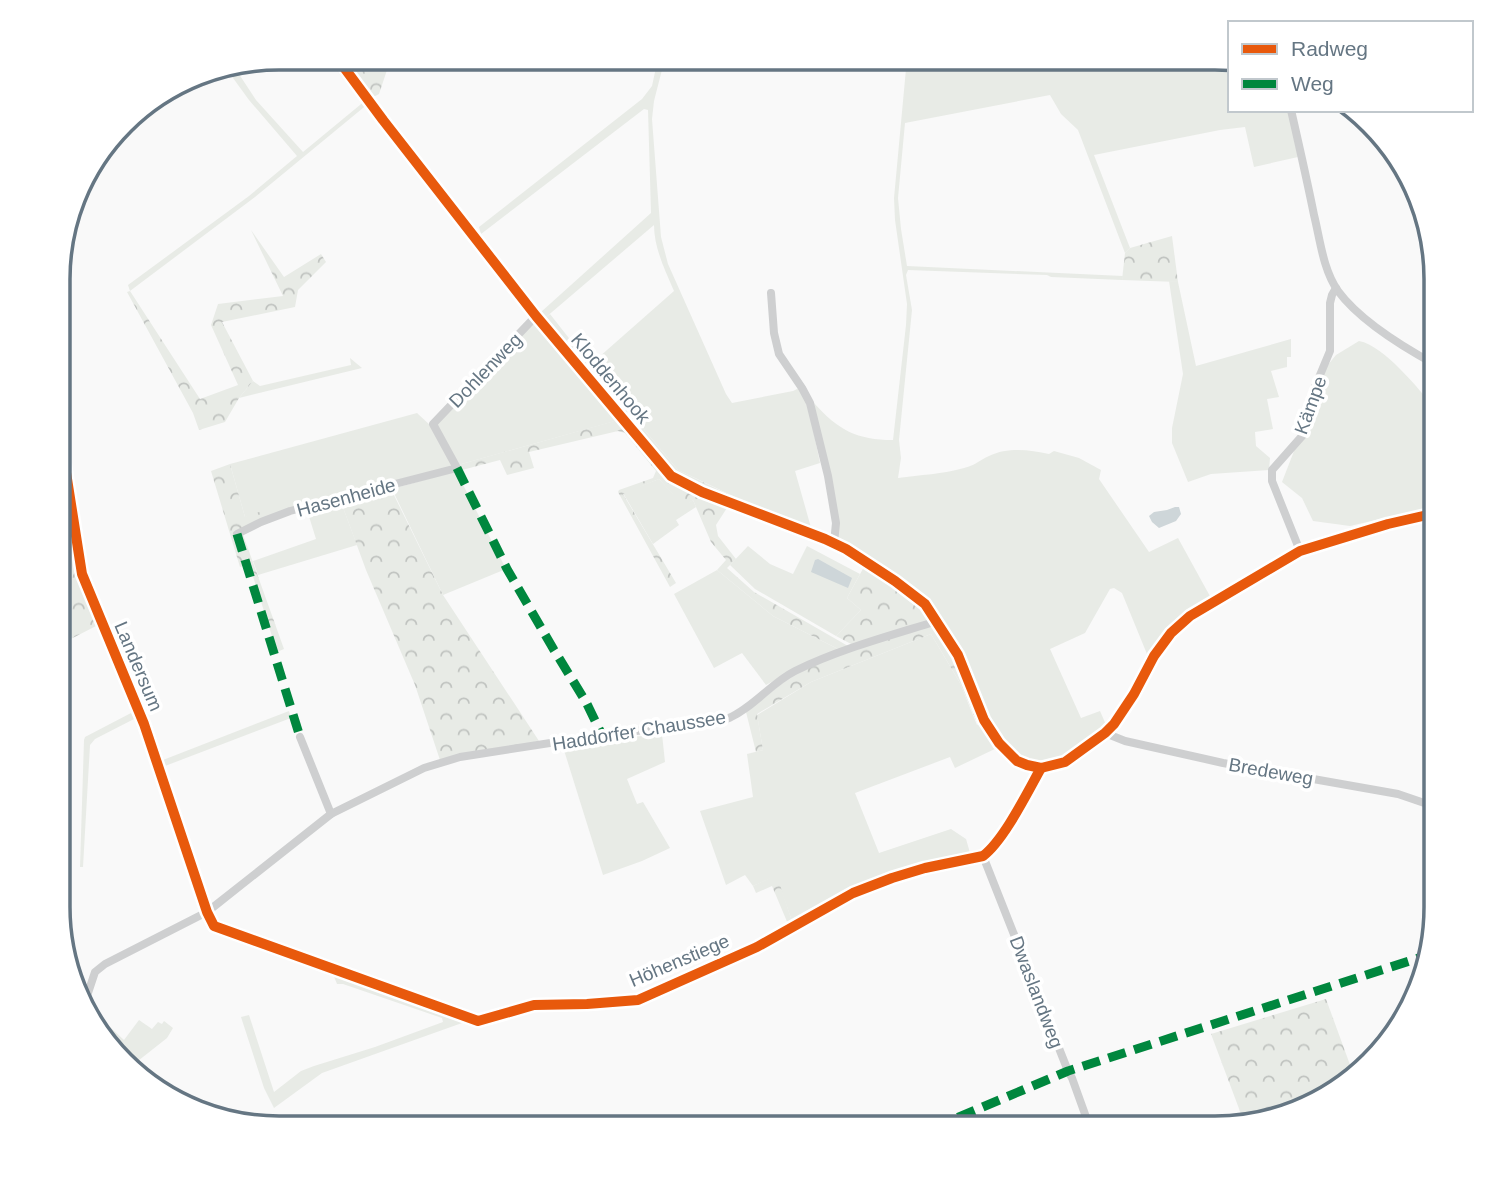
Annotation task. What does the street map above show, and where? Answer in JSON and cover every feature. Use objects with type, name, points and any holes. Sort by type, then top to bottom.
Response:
[{"type":"street","name":"Kloddenhook","points":[[346,70],[536,316],[671,475],[702,492],[846,549],[925,604],[958,655],[984,720],[999,743],[1017,761],[1041,768]]},
{"type":"street","name":"Kämpe","points":[[1291,112],[1321,243],[1336,289],[1358,312],[1424,358]]},
{"type":"street","name":"Kämpe","points":[[1300,551],[1272,481],[1272,470],[1303,435],[1315,387],[1330,351],[1330,303],[1336,289]]},
{"type":"street","points":[[771,293],[774,333],[779,354],[810,403],[832,499],[836,523],[834,543]]},
{"type":"street","name":"Dohlenweg","points":[[457,468],[433,424],[536,316]]},
{"type":"street","name":"Hasenheide","points":[[237,534],[290,511],[457,468]]},
{"type":"street","name":"Landersum","points":[[70,498],[82,574],[144,724],[207,912]]},
{"type":"street","points":[[983,856],[1003,833],[1041,768],[1065,762],[1105,733],[1134,694],[1154,656],[1171,633],[1189,617],[1300,551],[1424,516]]},
{"type":"street","name":"Haddorfer Chaussee","points":[[331,814],[424,768],[460,757],[728,718],[793,672],[852,647],[937,621]]},
{"type":"street","name":"Bredeweg","points":[[1105,733],[1125,741],[1223,762],[1385,791],[1424,803]]},
{"type":"street","points":[[88,992],[95,972],[105,964],[207,912],[331,814],[300,737]]},
{"type":"street","name":"Höhenstiege","points":[[207,912],[214,926],[478,1021],[534,1005],[638,1000],[757,947],[853,893],[914,871],[983,856]]},
{"type":"street","name":"Dwaslandweg","points":[[983,856],[1086,1116]]},
{"type":"green space","points":[[336,70],[387,70],[379,94],[362,103]]},
{"type":"green space","points":[[655,70],[662,70],[652,119],[661,237],[668,264],[732,403],[799,388],[808,405],[820,463],[795,471],[812,531],[732,499],[733,496],[678,470],[590,365],[674,291],[658,250],[654,225],[545,318],[541,312],[651,213],[648,110],[644,109],[481,234],[479,227],[642,99],[652,86]]},
{"type":"green space","points":[[906,70],[1228,70],[1228,112],[1288,112],[1298,157],[1254,167],[1245,127],[1094,155],[1130,248],[1125,253],[1078,130],[1061,114],[1050,95],[905,123],[898,198],[907,266],[1123,276],[1122,280],[908,270],[906,275],[912,310],[899,440],[901,458],[898,478],[956,470],[971,466],[996,453],[1011,450],[1049,454],[1054,451],[1079,458],[1101,470],[1099,479],[1149,552],[1178,538],[1211,598],[1149,659],[1122,593],[1114,588],[1110,589],[1085,633],[1050,649],[1081,718],[1100,711],[1107,727],[1066,758],[1041,766],[1018,759],[1000,741],[939,619],[837,541],[814,403],[831,420],[849,432],[880,440],[893,440],[907,304],[894,198]]},
{"type":"green space","points":[[239,74],[256,100],[303,152],[366,100],[369,103],[255,197],[130,291],[128,285],[249,196],[297,156],[231,76]]},
{"type":"green space","points":[[251,230],[284,277],[321,254],[326,262],[298,290],[295,307],[222,322],[253,381],[225,422],[199,430],[193,413],[127,292],[130,291],[200,399],[238,385],[211,325],[218,304],[283,296]]},
{"type":"green space","points":[[1172,236],[1178,282],[1122,280],[1125,253],[1130,248]]},
{"type":"green space","points":[[1169,281],[1178,282],[1196,366],[1291,339],[1291,357],[1287,357],[1287,367],[1271,371],[1279,397],[1267,399],[1273,429],[1255,432],[1256,446],[1270,458],[1269,470],[1211,474],[1188,482],[1172,443],[1172,428],[1183,374]]},
{"type":"green space","points":[[550,314],[678,470],[734,497],[716,525],[718,536],[736,559],[727,568],[754,592],[848,646],[840,650],[773,616],[717,570],[726,560],[711,542],[693,500],[684,507],[659,479],[623,494],[676,583],[670,587],[618,492],[653,478],[656,471],[625,433],[618,431],[529,452],[534,468],[507,475],[500,460],[462,470],[458,465],[625,418],[545,318]]},
{"type":"green space","points":[[536,319],[619,420],[458,465],[436,424]]},
{"type":"green space","points":[[1359,341],[1369,345],[1390,359],[1424,395],[1424,509],[1350,526],[1313,521],[1302,498],[1282,482],[1327,366],[1336,355]]},
{"type":"green space","points":[[350,358],[362,368],[239,398],[253,381],[260,386],[351,365]]},
{"type":"green space","points":[[417,413],[431,426],[453,466],[274,515],[245,517],[230,464]]},
{"type":"green space","points":[[230,464],[245,517],[265,510],[274,515],[241,529],[284,649],[277,652],[249,564],[240,567],[211,471]]},
{"type":"green space","points":[[456,471],[506,569],[443,595],[392,489]]},
{"type":"green space","points":[[659,479],[684,506],[693,500],[696,507],[676,520],[679,525],[653,544],[623,493]]},
{"type":"green space","points":[[391,489],[443,595],[539,741],[440,760],[415,685],[366,570],[341,502]]},
{"type":"green space","points":[[341,502],[357,545],[258,575],[253,561],[316,539],[307,510]]},
{"type":"green space","points":[[70,537],[74,560],[70,557]]},
{"type":"green space","points":[[748,546],[770,564],[793,574],[807,546],[860,574],[847,598],[861,610],[836,636],[755,589],[730,565]]},
{"type":"green space","points":[[70,557],[74,560],[98,625],[70,639]]},
{"type":"green space","points":[[865,565],[924,605],[957,657],[983,722],[978,725],[960,683],[931,634],[811,682],[757,714],[763,750],[756,752],[746,712],[793,675],[853,645],[836,636],[861,610],[847,598]]},
{"type":"green space","points":[[717,570],[773,616],[840,650],[766,685],[742,653],[714,668],[674,594]]},
{"type":"green space","points":[[931,634],[960,683],[977,725],[983,722],[999,747],[955,768],[950,757],[855,793],[879,853],[951,829],[966,839],[970,853],[868,881],[792,921],[776,876],[753,886],[745,875],[726,885],[700,811],[753,797],[747,754],[763,750],[757,715],[811,682]]},
{"type":"green space","points":[[289,711],[291,718],[165,766],[163,760]]},
{"type":"green space","points":[[131,713],[134,719],[95,739],[90,745],[83,867],[80,867],[84,740],[85,737]]},
{"type":"green space","points":[[662,734],[665,762],[627,779],[637,804],[643,802],[670,848],[603,875],[563,747]]},
{"type":"green space","points":[[777,876],[792,921],[788,924],[772,886],[756,893],[753,886]]},
{"type":"green space","points":[[333,974],[460,1018],[462,1023],[322,1073],[274,1108],[264,1088],[241,1017],[249,1015],[274,1092],[301,1071],[443,1022],[442,1018],[337,984]]},
{"type":"green space","points":[[1326,999],[1350,1066],[1331,1081],[1307,1094],[1282,1105],[1241,1114],[1211,1034]]},
{"type":"green space","points":[[139,1020],[152,1029],[158,1022],[162,1024],[164,1021],[173,1028],[167,1038],[138,1061],[106,1024],[124,1040]]},
{"type":"shaded area","points":[[1179,507],[1181,514],[1176,521],[1159,528],[1149,516],[1154,512]]},
{"type":"shaded area","points":[[818,559],[852,578],[848,588],[811,572],[815,560]]},
{"type":"marked path","points":[[457,468],[507,569],[586,702],[602,735]]},
{"type":"marked path","points":[[237,534],[300,737]]},
{"type":"marked path","points":[[961,1116],[1068,1071],[1417,958]]},
{"type":"cycle path","points":[[346,70],[536,316],[671,476],[702,492],[846,549],[925,604],[958,655],[984,720],[999,743],[1017,761],[1041,768],[1065,762],[1105,733],[1134,694],[1154,656],[1171,633],[1190,616],[1300,551],[1424,516]]},
{"type":"cycle path","points":[[70,498],[82,574],[144,724],[214,926],[478,1021],[534,1005],[638,1000],[757,947],[853,893],[925,868],[983,856],[1007,828],[1041,768]]}]
